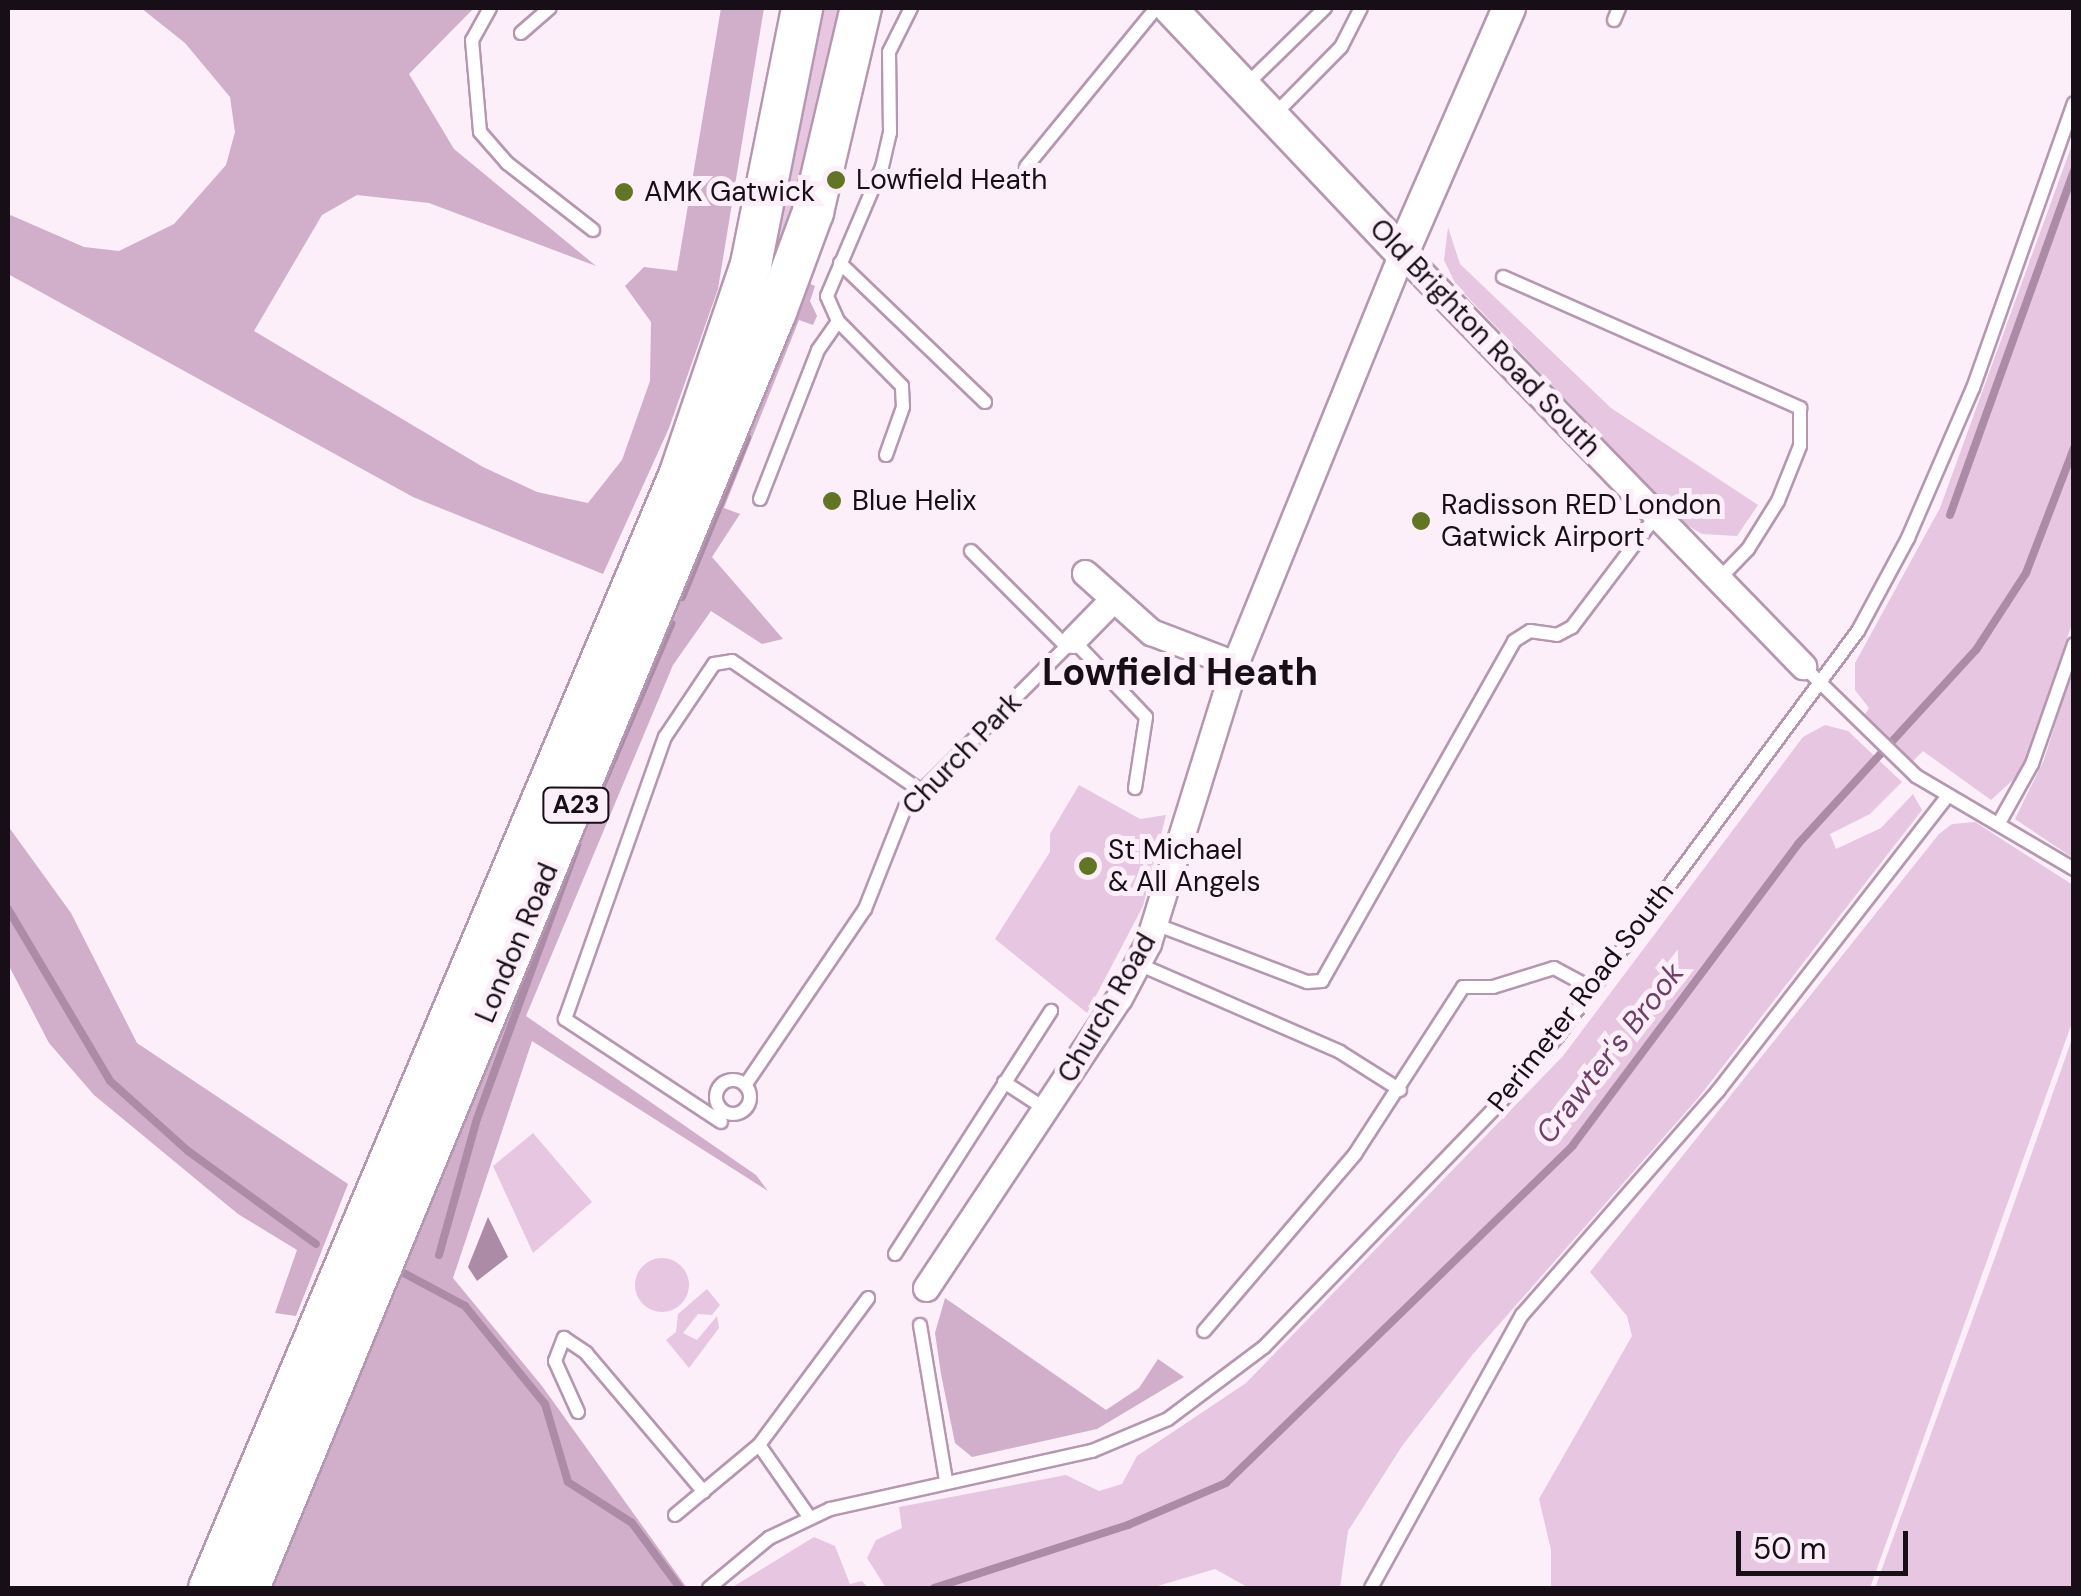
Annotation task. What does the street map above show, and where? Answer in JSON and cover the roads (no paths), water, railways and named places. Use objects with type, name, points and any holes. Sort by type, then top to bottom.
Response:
[{"type":"main road","name":"London Road","points":[[209,1588],[679,476],[752,264],[802,8]]},
{"type":"main road","name":"London Road","points":[[250,1588],[776,312],[813,212],[861,8]]},
{"type":"street","name":"Old Brighton Road South","points":[[1170,8],[1803,666]]},
{"type":"street","points":[[1402,253],[1509,8]]},
{"type":"street","name":"Church Road","points":[[926,1288],[1047,1110],[1138,964],[1155,924],[1235,664],[1402,253]]},
{"type":"street","points":[[1086,573],[1112,600],[1158,636],[1235,664]]},
{"type":"street","points":[[1070,644],[1112,600]]},
{"type":"lane","points":[[490,8],[472,40],[480,132],[507,164],[593,230]]},
{"type":"lane","points":[[520,33],[550,8]]},
{"type":"lane","points":[[886,455],[903,407],[902,386],[838,321],[827,296],[882,166],[890,124],[889,52],[911,8]]},
{"type":"lane","points":[[1026,166],[1156,8]]},
{"type":"lane","points":[[1245,86],[1325,8]]},
{"type":"lane","points":[[1274,116],[1341,47],[1361,8]]},
{"type":"lane","name":"Perimeter Road South","points":[[713,1584],[770,1538],[810,1518],[946,1482],[1092,1451],[1168,1419],[1230,1377],[1498,1105],[1593,989],[1822,685],[1931,488],[1974,388],[2074,102]]},
{"type":"lane","points":[[840,263],[985,402]]},
{"type":"lane","points":[[1503,277],[1800,408],[1800,446],[1778,501],[1748,549],[1719,578]]},
{"type":"lane","points":[[760,499],[818,350],[838,321]]},
{"type":"lane","points":[[1155,924],[1307,982],[1322,980],[1510,646],[1525,632],[1562,634],[1581,619],[1656,516]]},
{"type":"lane","points":[[971,550],[1146,717],[1135,788]]},
{"type":"lane","name":"Church Park","points":[[746,1084],[858,920],[896,822],[920,791],[1070,644]]},
{"type":"lane","points":[[1998,823],[2032,764],[2074,644]]},
{"type":"lane","points":[[724,1118],[565,1019],[566,1003],[644,811],[649,768],[664,737],[714,664],[732,661],[920,791]]},
{"type":"lane","points":[[1803,666],[1898,760],[1948,796],[2074,869]]},
{"type":"lane","points":[[1372,1588],[1522,1316],[1718,1091],[1948,796]]},
{"type":"lane","points":[[1138,964],[1340,1052],[1400,1090]]},
{"type":"lane","points":[[1204,1330],[1298,1226],[1400,1090],[1463,987],[1492,987],[1554,968],[1593,989]]},
{"type":"lane","points":[[896,1254],[1051,1011]]},
{"type":"lane","points":[[711,1136],[724,1118],[748,1107],[746,1084],[736,1080],[720,1085],[716,1101],[724,1118]]},
{"type":"lane","points":[[1004,1082],[1047,1110]]},
{"type":"lane","points":[[675,1515],[760,1445],[868,1298]]},
{"type":"lane","points":[[920,1324],[946,1482]]},
{"type":"lane","points":[[578,1412],[555,1361],[562,1338],[586,1353],[704,1492]]},
{"type":"lane","points":[[760,1445],[810,1518]]},
{"type":"waterway","points":[[1950,515],[2074,171]]},
{"type":"waterway","points":[[682,597],[747,438]]},
{"type":"waterway","name":"Crawter's Brook","points":[[934,1588],[1128,1525],[1226,1483],[1573,1145],[1798,844],[1976,650],[2026,573],[2074,448]]},
{"type":"waterway","points":[[600,790],[671,624]]},
{"type":"waterway","points":[[439,1255],[477,1119],[577,845]]},
{"type":"waterway","name":"Crawter's Brook","points":[[8,909],[110,1081],[188,1151],[316,1244]]},
{"type":"waterway","name":"Crawter's Brook","points":[[400,1271],[465,1306],[545,1404],[568,1482],[632,1523],[680,1588]]},
{"type":"place","name":"Lowfield Heath","points":[[836,180]]},
{"type":"place","name":"AMK Gatwick","points":[[624,192]]},
{"type":"place","name":"Blue Helix","points":[[832,501]]},
{"type":"place","name":"Radisson RED London Gatwick Airport","points":[[1421,521]]},
{"type":"place","name":"St Michael & All Angels","points":[[1088,866]]},
{"type":"district","name":"Lowfield Heath","points":[[1180,673]]}]
